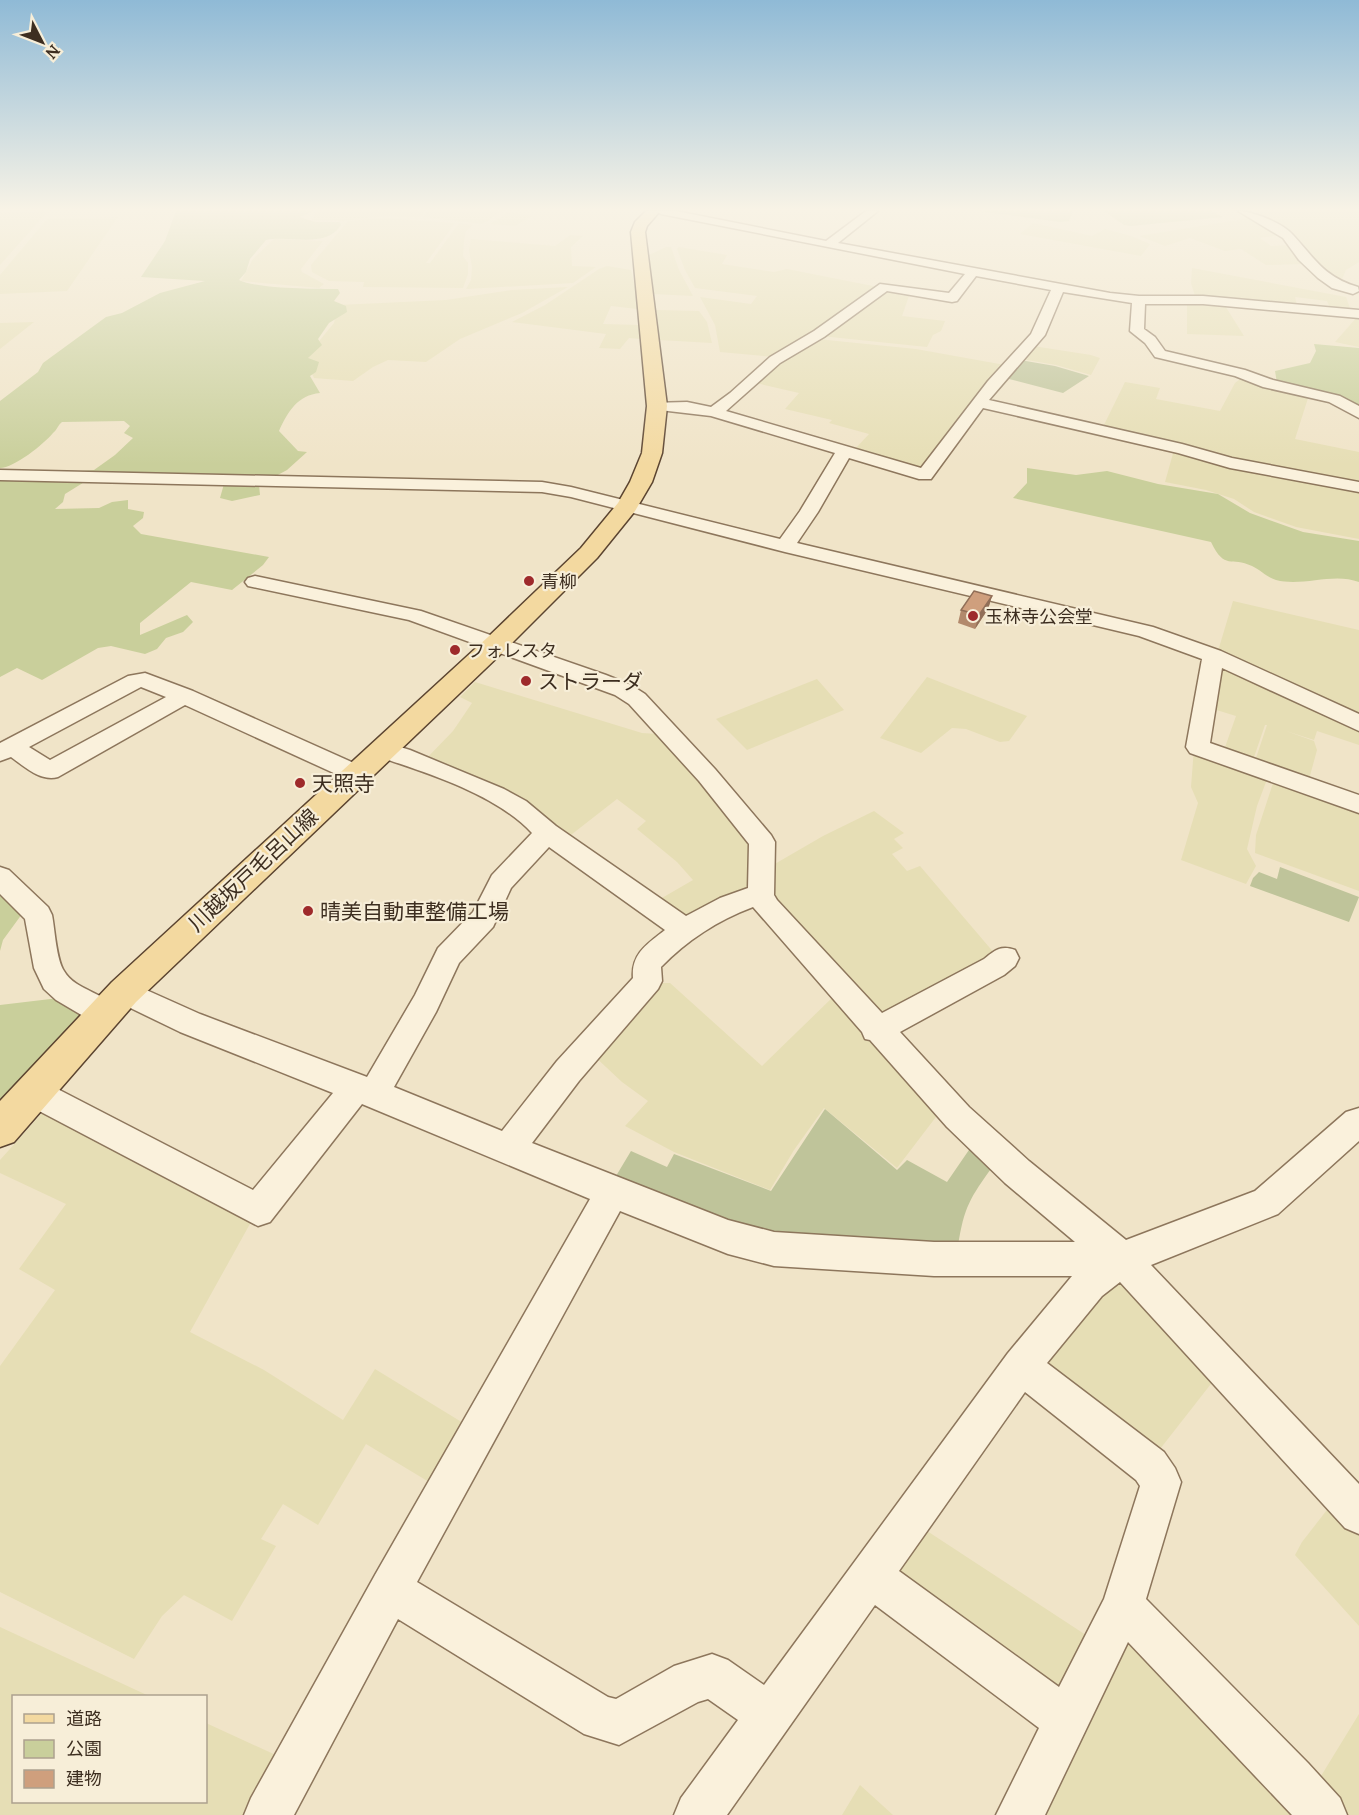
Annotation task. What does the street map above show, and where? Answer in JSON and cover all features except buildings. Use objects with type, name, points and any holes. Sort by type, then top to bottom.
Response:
[{"type":"main road","name":"川越坂戸毛呂山線","points":[[0,1129],[114,1003],[497,643],[589,553],[627,506],[641,482],[651,453],[657,406],[645,296]]},
{"type":"street","points":[[714,412],[736,396],[775,360],[819,334],[873,296]]},
{"type":"street","points":[[938,296],[952,298],[954,296]]},
{"type":"street","points":[[657,406],[687,407],[714,412],[925,475],[979,402],[1038,335],[1055,296]]},
{"type":"street","points":[[1110,296],[1139,300],[1203,300],[1359,314]]},
{"type":"street","points":[[1139,300],[1137,331],[1150,340],[1160,354],[1240,373],[1268,384],[1334,399],[1359,413]]},
{"type":"street","points":[[979,402],[1182,449],[1230,463],[1359,487]]},
{"type":"street","points":[[785,546],[809,512],[845,451]]},
{"type":"street","points":[[0,475],[542,487],[1146,631],[1213,656],[1359,723]]},
{"type":"street","points":[[255,582],[397,611],[497,643],[623,690],[650,711],[762,842],[761,895],[766,906],[958,1118],[1017,1172],[1122,1259],[1359,1514]]},
{"type":"street","points":[[1213,656],[1198,747],[1359,804]]},
{"type":"street","points":[[6,750],[136,681],[145,680],[357,774]]},
{"type":"street","points":[[6,750],[50,771],[185,696]]},
{"type":"street","points":[[384,750],[464,780],[526,813],[547,833],[686,931]]},
{"type":"street","points":[[33,1092],[258,1210],[365,1090],[426,1003],[448,956],[483,919],[501,882],[547,833]]},
{"type":"street","points":[[0,877],[38,915],[48,968],[54,981],[66,992],[190,1023],[365,1090],[507,1150],[728,1237],[774,1249],[864,1256],[934,1259],[1122,1259]]},
{"type":"street","points":[[507,1150],[568,1071],[648,981],[646,964],[662,946],[740,900],[761,895]]},
{"type":"street","points":[[876,1030],[994,967],[1005,958]]},
{"type":"street","points":[[698,1815],[1021,1366],[1089,1282],[1122,1259],[1266,1203],[1321,1152],[1357,1122],[1359,1124]]},
{"type":"street","points":[[268,1815],[390,1590],[612,1192]]},
{"type":"street","points":[[1020,1815],[1123,1606],[1161,1482],[1150,1466],[1021,1366]]},
{"type":"street","points":[[870,1575],[1066,1720]]},
{"type":"street","points":[[390,1590],[600,1718],[619,1722],[690,1682],[712,1676],[770,1715]]},
{"type":"street","points":[[1123,1606],[1292,1779],[1323,1815]]},
{"type":"shaded area","points":[[474,296],[553,296],[522,313],[460,339],[426,362],[388,360],[353,381],[314,378],[306,362],[315,346],[334,323],[338,305],[446,300]]},
{"type":"shaded area","points":[[559,296],[636,296],[637,309],[611,306],[603,324],[640,325],[640,339],[629,338],[620,349],[599,348],[606,334],[512,322]]},
{"type":"shaded area","points":[[755,296],[866,296],[810,336],[774,357],[720,352],[715,325],[700,297],[751,304],[757,296]]},
{"type":"shaded area","points":[[877,296],[909,296],[902,316],[945,321],[941,331],[933,335],[927,347],[821,336]]},
{"type":"shaded area","points":[[1195,296],[1339,296],[1346,297],[1350,308],[1349,310],[1330,308],[1327,301],[1295,297],[1297,305]]},
{"type":"shaded area","points":[[1187,303],[1224,304],[1244,336],[1187,334]]},
{"type":"shaded area","points":[[656,310],[699,311],[707,322],[712,343],[659,340]]},
{"type":"shaded area","points":[[1359,317],[1359,347],[1335,342]]},
{"type":"shaded area","points":[[34,322],[0,349],[0,323]]},
{"type":"shaded area","points":[[817,339],[916,349],[1005,365],[924,468],[917,468],[855,449],[869,434],[829,423],[832,420],[785,409],[799,393],[756,383],[777,365]]},
{"type":"shaded area","points":[[1033,346],[1100,358],[1091,375],[1056,365],[1021,359]]},
{"type":"shaded area","points":[[1243,377],[1309,395],[1295,439],[1359,452],[1359,483],[1232,460],[1102,429],[1125,382],[1160,388],[1156,399],[1220,411],[1235,383]]},
{"type":"shaded area","points":[[1174,450],[1359,490],[1359,539],[1296,527],[1254,512],[1234,499],[1206,490],[1165,482]]},
{"type":"shaded area","points":[[1233,601],[1359,630],[1359,716],[1218,651]]},
{"type":"shaded area","points":[[1215,665],[1359,730],[1359,745],[1317,731],[1314,740],[1286,731],[1314,741],[1317,750],[1308,783],[1254,764],[1267,725],[1265,725],[1252,763],[1223,753],[1236,716],[1210,708]]},
{"type":"shaded area","points":[[927,677],[1027,716],[1009,741],[1000,742],[966,729],[952,728],[921,753],[880,738]]},
{"type":"shaded area","points":[[817,679],[844,710],[747,750],[716,719]]},
{"type":"shaded area","points":[[475,682],[642,733],[658,734],[749,839],[750,881],[745,889],[692,920],[655,902],[693,880],[677,862],[637,829],[646,821],[617,799],[567,838],[424,761],[453,731],[472,703],[460,697]]},
{"type":"shaded area","points":[[1194,748],[1269,774],[1257,806],[1247,849],[1256,866],[1246,884],[1181,860],[1198,803],[1191,787]]},
{"type":"shaded area","points":[[1275,777],[1359,807],[1359,891],[1255,853],[1256,835]]},
{"type":"shaded area","points":[[874,811],[904,833],[894,839],[903,848],[892,854],[907,871],[920,866],[995,954],[878,1016],[775,900],[773,865],[823,836]]},
{"type":"shaded area","points":[[659,983],[670,983],[762,1066],[834,996],[939,1113],[897,1168],[824,1108],[794,1150],[770,1190],[674,1152],[625,1126],[648,1101],[622,1082],[591,1053]]},
{"type":"shaded area","points":[[43,1112],[251,1222],[190,1332],[264,1370],[343,1420],[375,1369],[473,1429],[439,1488],[366,1444],[318,1525],[283,1504],[261,1539],[276,1546],[232,1621],[184,1595],[162,1616],[134,1659],[0,1592],[0,1366],[55,1290],[19,1269],[66,1204],[0,1173],[0,1160]]},
{"type":"shaded area","points":[[1121,1277],[1214,1380],[1153,1458],[1040,1370],[1086,1306]]},
{"type":"shaded area","points":[[1330,1506],[1359,1536],[1359,1626],[1295,1555],[1302,1542]]},
{"type":"shaded area","points":[[924,1529],[1092,1639],[1066,1695],[895,1568]]},
{"type":"shaded area","points":[[0,1627],[147,1695],[12,1695],[12,1803],[207,1803],[207,1723],[278,1756],[259,1815],[0,1815]]},
{"type":"shaded area","points":[[1130,1631],[1308,1815],[1038,1815]]},
{"type":"shaded area","points":[[1359,1714],[1359,1815],[1328,1815],[1310,1794]]},
{"type":"shaded area","points":[[860,1785],[893,1815],[842,1815]]},
{"type":"green space","points":[[155,296],[338,296],[334,301],[346,306],[347,312],[329,323],[318,339],[322,345],[308,358],[319,362],[316,372],[310,376],[320,393],[312,394],[295,405],[279,431],[298,451],[307,452],[287,470],[259,485],[260,495],[232,501],[220,498],[224,484],[215,475],[86,481],[65,494],[63,502],[55,509],[99,508],[112,502],[128,500],[128,509],[144,512],[143,518],[133,526],[141,534],[269,557],[263,565],[232,590],[191,582],[140,623],[140,635],[187,615],[193,622],[183,632],[166,638],[157,649],[145,654],[111,646],[98,648],[42,680],[17,668],[0,677],[0,478],[94,470],[133,438],[124,433],[130,426],[124,421],[62,422],[49,438],[28,455],[13,464],[0,468],[0,401],[38,372],[43,363],[106,317],[122,313]]},
{"type":"green space","points":[[1314,344],[1359,348],[1359,408],[1277,383],[1275,371],[1310,363],[1316,351]]},
{"type":"green space","points":[[1020,360],[1055,366],[1089,376],[1063,393],[1005,378]]},
{"type":"green space","points":[[1027,468],[1076,475],[1107,471],[1158,484],[1218,494],[1250,513],[1303,532],[1359,541],[1359,582],[1339,578],[1297,582],[1276,580],[1245,563],[1225,560],[1220,557],[1211,542],[1013,498],[1027,483]]},
{"type":"green space","points":[[1280,867],[1359,897],[1349,922],[1250,886],[1253,878],[1259,872],[1277,879]]},
{"type":"green space","points":[[0,887],[22,914],[3,940],[0,951]]},
{"type":"green space","points":[[59,998],[87,1010],[0,1104],[0,1005]]},
{"type":"green space","points":[[825,1109],[897,1170],[907,1160],[947,1182],[971,1147],[993,1166],[969,1203],[958,1246],[760,1233],[613,1181],[631,1151],[667,1167],[674,1154],[771,1191]]},
{"type":"place","name":"青柳","points":[[529,581]]},
{"type":"place","name":"玉林寺公会堂","points":[[973,616]]},
{"type":"place","name":"フォレスタ","points":[[455,650]]},
{"type":"place","name":"ストラーダ","points":[[526,681]]},
{"type":"place","name":"天照寺","points":[[300,783]]},
{"type":"place","name":"晴美自動車整備工場","points":[[308,911]]}]
